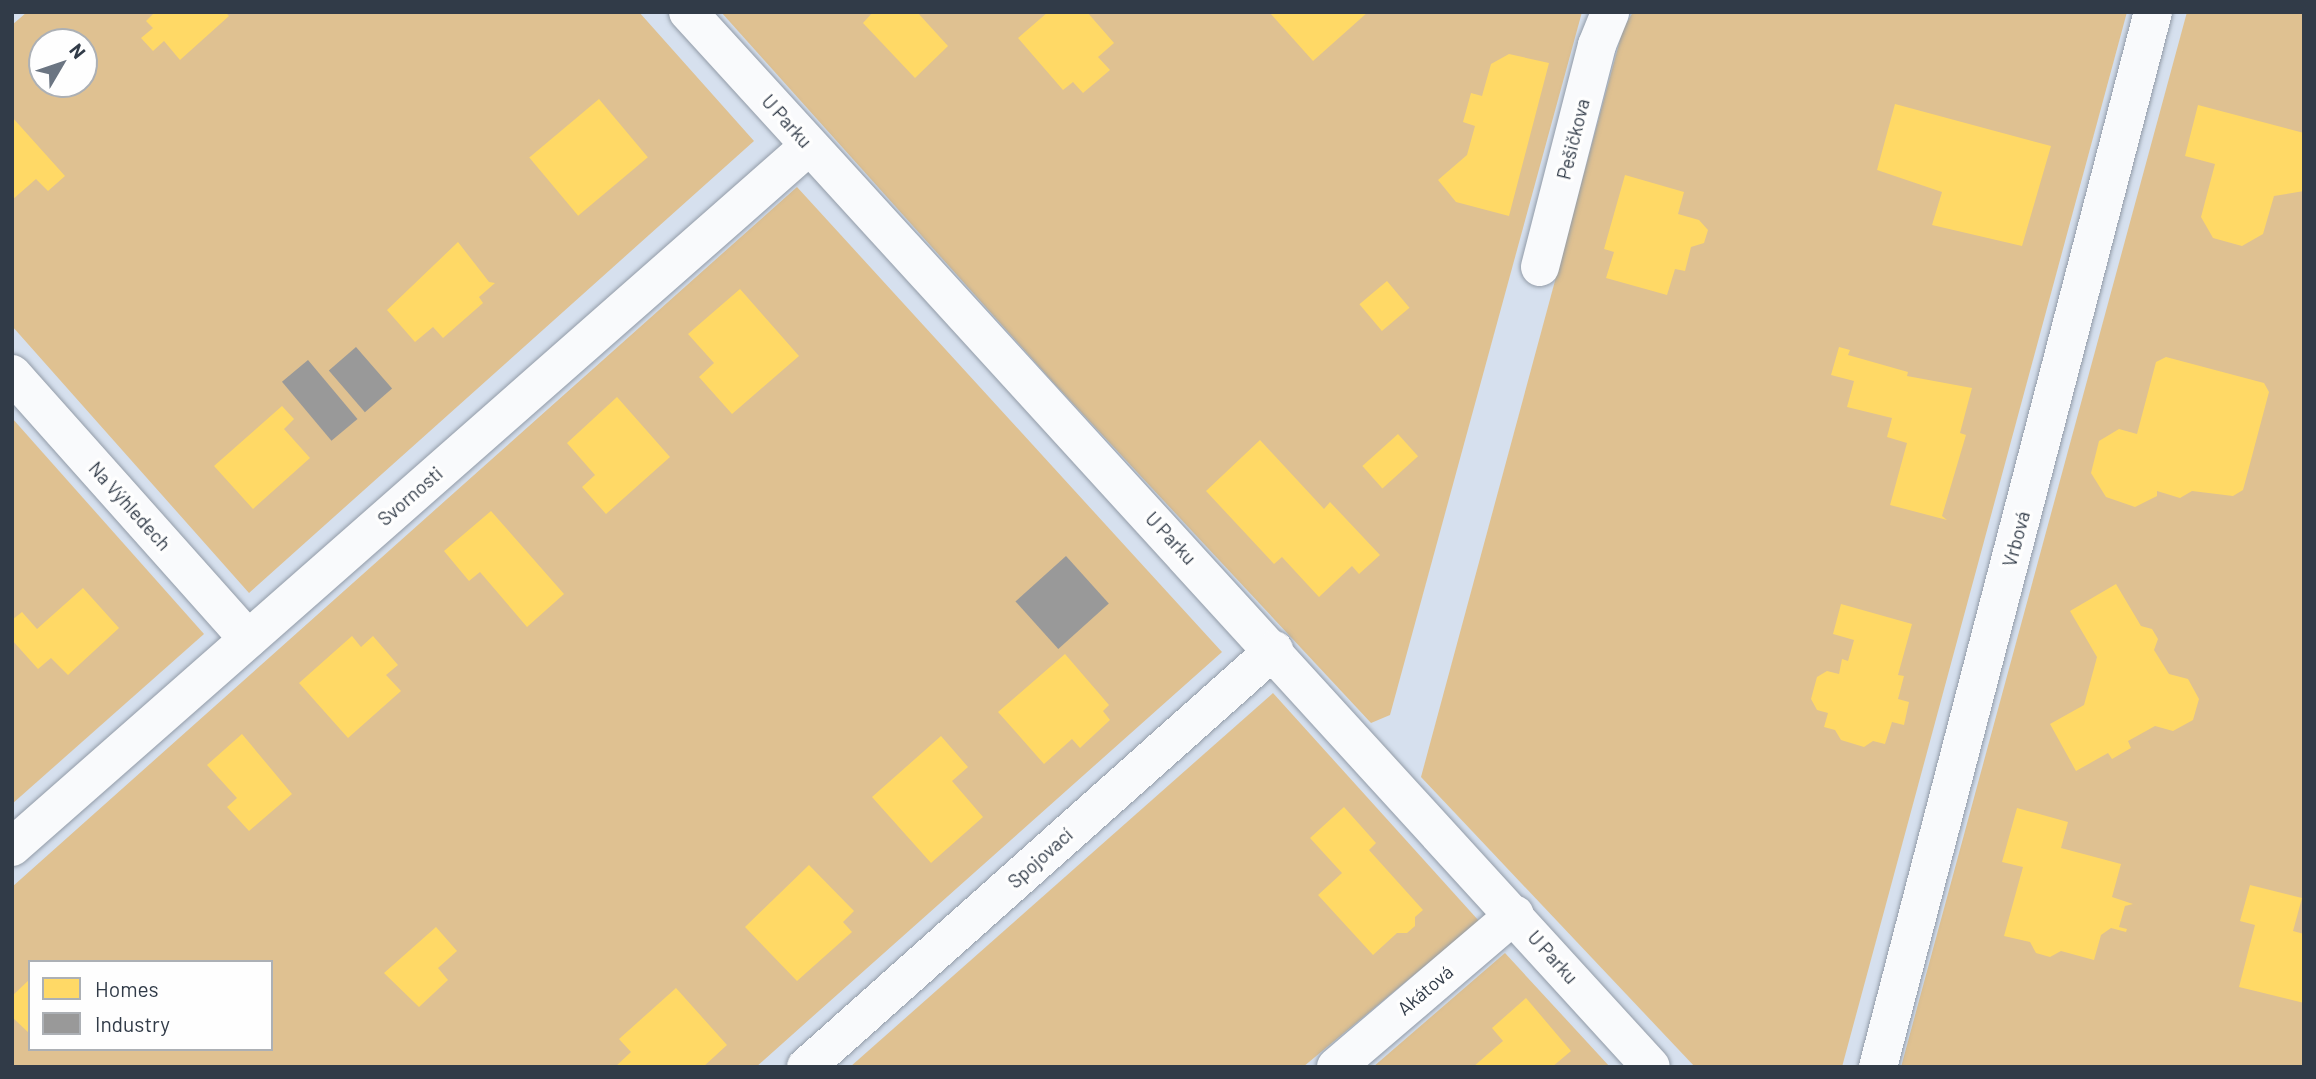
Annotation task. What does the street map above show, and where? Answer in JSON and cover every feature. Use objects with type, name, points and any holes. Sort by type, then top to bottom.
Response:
[{"type":"street","name":"U Parku","points":[[688,12],[1515,914],[1651,1067]]},
{"type":"street","name":"Pešičkova","points":[[1540,267],[1597,45],[1610,12]]},
{"type":"street","name":"Vrbová","points":[[1878,1067],[2153,12]]},
{"type":"street","name":"Svornosti","points":[[12,847],[809,146]]},
{"type":"street","name":"Na Výhledech","points":[[12,374],[248,639]]},
{"type":"street","name":"Spojovací","points":[[806,1067],[1274,650]]},
{"type":"street","name":"Akátová","points":[[1336,1067],[1515,914]]},
{"type":"shaded area","points":[[27,12],[639,12],[754,141],[249,593],[12,326],[12,25]]},
{"type":"shaded area","points":[[721,12],[1582,12],[1390,715],[1371,723],[1052,381]]},
{"type":"shaded area","points":[[1633,12],[2127,12],[1842,1067],[1695,1067],[1421,777],[1623,29]]},
{"type":"shaded area","points":[[2187,12],[2304,12],[2304,1067],[1901,1067]]},
{"type":"shaded area","points":[[797,187],[1222,652],[756,1067],[12,1067],[12,887]]},
{"type":"shaded area","points":[[12,418],[204,634],[12,804]]},
{"type":"shaded area","points":[[1273,693],[1479,921],[1303,1067],[850,1067]]},
{"type":"shaded area","points":[[1505,953],[1610,1067],[1373,1067]]},
{"type":"building: Homes","points":[[155,12],[225,12],[229,16],[180,60],[164,41],[153,51],[141,38],[153,28],[146,21]]},
{"type":"building: Homes","points":[[873,12],[917,12],[948,46],[915,78],[863,23]]},
{"type":"building: Homes","points":[[1048,12],[1087,12],[1114,43],[1098,57],[1110,70],[1083,93],[1073,82],[1063,90],[1018,38]]},
{"type":"building: Homes","points":[[1269,12],[1368,12],[1313,61]]},
{"type":"building: Homes","points":[[1509,54],[1549,63],[1509,216],[1456,202],[1438,180],[1467,155],[1475,126],[1463,122],[1471,93],[1482,96],[1491,64]]},
{"type":"building: Homes","points":[[599,99],[648,157],[578,216],[529,157]]},
{"type":"building: Homes","points":[[1895,104],[2051,146],[2022,246],[1932,225],[1942,192],[1877,170]]},
{"type":"building: Homes","points":[[2198,105],[2304,133],[2304,191],[2274,196],[2263,234],[2242,246],[2213,238],[2201,217],[2215,164],[2185,156]]},
{"type":"building: Homes","points":[[12,117],[65,176],[48,191],[36,179],[12,200]]},
{"type":"building: Homes","points":[[1625,175],[1684,192],[1678,214],[1699,220],[1708,230],[1704,243],[1691,247],[1685,271],[1675,269],[1667,295],[1606,278],[1614,252],[1604,249]]},
{"type":"building: Homes","points":[[458,242],[489,282],[495,283],[479,297],[483,303],[443,338],[433,327],[415,342],[387,310]]},
{"type":"building: Homes","points":[[1387,281],[1409,308],[1382,331],[1359,304]]},
{"type":"building: Homes","points":[[740,289],[799,356],[732,414],[699,377],[714,363],[688,334]]},
{"type":"building: Homes","points":[[1839,347],[1850,350],[1848,355],[1908,372],[1907,376],[1972,388],[1960,433],[1966,435],[1942,516],[1947,520],[1890,505],[1907,443],[1887,437],[1892,418],[1847,407],[1854,381],[1831,375]]},
{"type":"building: Homes","points":[[2166,357],[2264,383],[2269,392],[2243,490],[2233,496],[2192,491],[2180,498],[2157,491],[2157,496],[2135,507],[2106,497],[2091,473],[2099,441],[2119,429],[2137,434],[2156,362]]},
{"type":"building: Homes","points":[[617,397],[670,457],[606,514],[582,487],[595,475],[567,443]]},
{"type":"building: Homes","points":[[282,406],[294,419],[284,429],[310,458],[253,509],[214,466]]},
{"type":"building: Homes","points":[[1398,434],[1418,456],[1382,488],[1362,466]]},
{"type":"building: Homes","points":[[1260,440],[1324,509],[1330,502],[1380,555],[1359,574],[1352,566],[1319,597],[1282,557],[1274,564],[1206,491]]},
{"type":"building: Homes","points":[[491,511],[564,594],[527,627],[480,572],[469,581],[444,551]]},
{"type":"building: Homes","points":[[2116,584],[2141,626],[2152,629],[2158,639],[2154,650],[2169,674],[2188,679],[2199,699],[2193,720],[2173,731],[2155,726],[2128,741],[2131,748],[2112,759],[2108,753],[2076,771],[2050,724],[2084,705],[2097,657],[2070,611]]},
{"type":"building: Homes","points":[[83,588],[119,628],[68,675],[51,658],[38,669],[12,640],[12,620],[22,612],[37,629]]},
{"type":"building: Homes","points":[[1841,604],[1912,624],[1898,675],[1904,676],[1898,699],[1909,702],[1904,725],[1892,722],[1885,744],[1873,741],[1864,747],[1841,740],[1835,730],[1824,727],[1828,713],[1817,710],[1811,699],[1817,677],[1827,671],[1839,674],[1842,659],[1848,661],[1854,640],[1833,634]]},
{"type":"building: Homes","points":[[352,636],[361,647],[373,636],[398,665],[386,675],[401,691],[348,738],[299,683]]},
{"type":"building: Homes","points":[[1065,654],[1109,705],[1103,711],[1110,720],[1080,748],[1072,739],[1044,764],[998,712]]},
{"type":"building: Homes","points":[[242,734],[292,794],[249,831],[227,807],[237,798],[207,765]]},
{"type":"building: Homes","points":[[941,736],[968,767],[952,781],[983,817],[931,863],[872,797]]},
{"type":"building: Homes","points":[[1344,807],[1376,843],[1369,850],[1423,910],[1415,917],[1415,926],[1407,933],[1397,933],[1373,955],[1318,895],[1342,873],[1310,838]]},
{"type":"building: Homes","points":[[2017,808],[2068,822],[2061,848],[2121,864],[2112,897],[2133,904],[2125,906],[2119,927],[2127,929],[2126,932],[2111,928],[2101,935],[2094,960],[2061,951],[2050,957],[2036,953],[2030,942],[2004,936],[2023,867],[2002,862]]},
{"type":"building: Homes","points":[[809,865],[854,911],[843,922],[852,932],[797,981],[745,927]]},
{"type":"building: Homes","points":[[2250,885],[2302,898],[2293,931],[2304,934],[2304,1003],[2239,987],[2255,925],[2240,921]]},
{"type":"building: Homes","points":[[436,927],[457,951],[438,968],[448,980],[419,1007],[384,973]]},
{"type":"building: Homes","points":[[28,981],[28,1032],[12,1017],[12,996]]},
{"type":"building: Homes","points":[[676,988],[727,1045],[703,1067],[615,1067],[631,1052],[619,1039]]},
{"type":"building: Homes","points":[[1526,998],[1571,1051],[1552,1067],[1473,1067],[1503,1041],[1492,1028]]},
{"type":"building: Industry","points":[[356,347],[392,389],[365,412],[329,371]]},
{"type":"building: Industry","points":[[308,360],[357,419],[331,441],[282,382]]},
{"type":"building: Industry","points":[[1066,556],[1109,604],[1058,649],[1015,602]]}]
